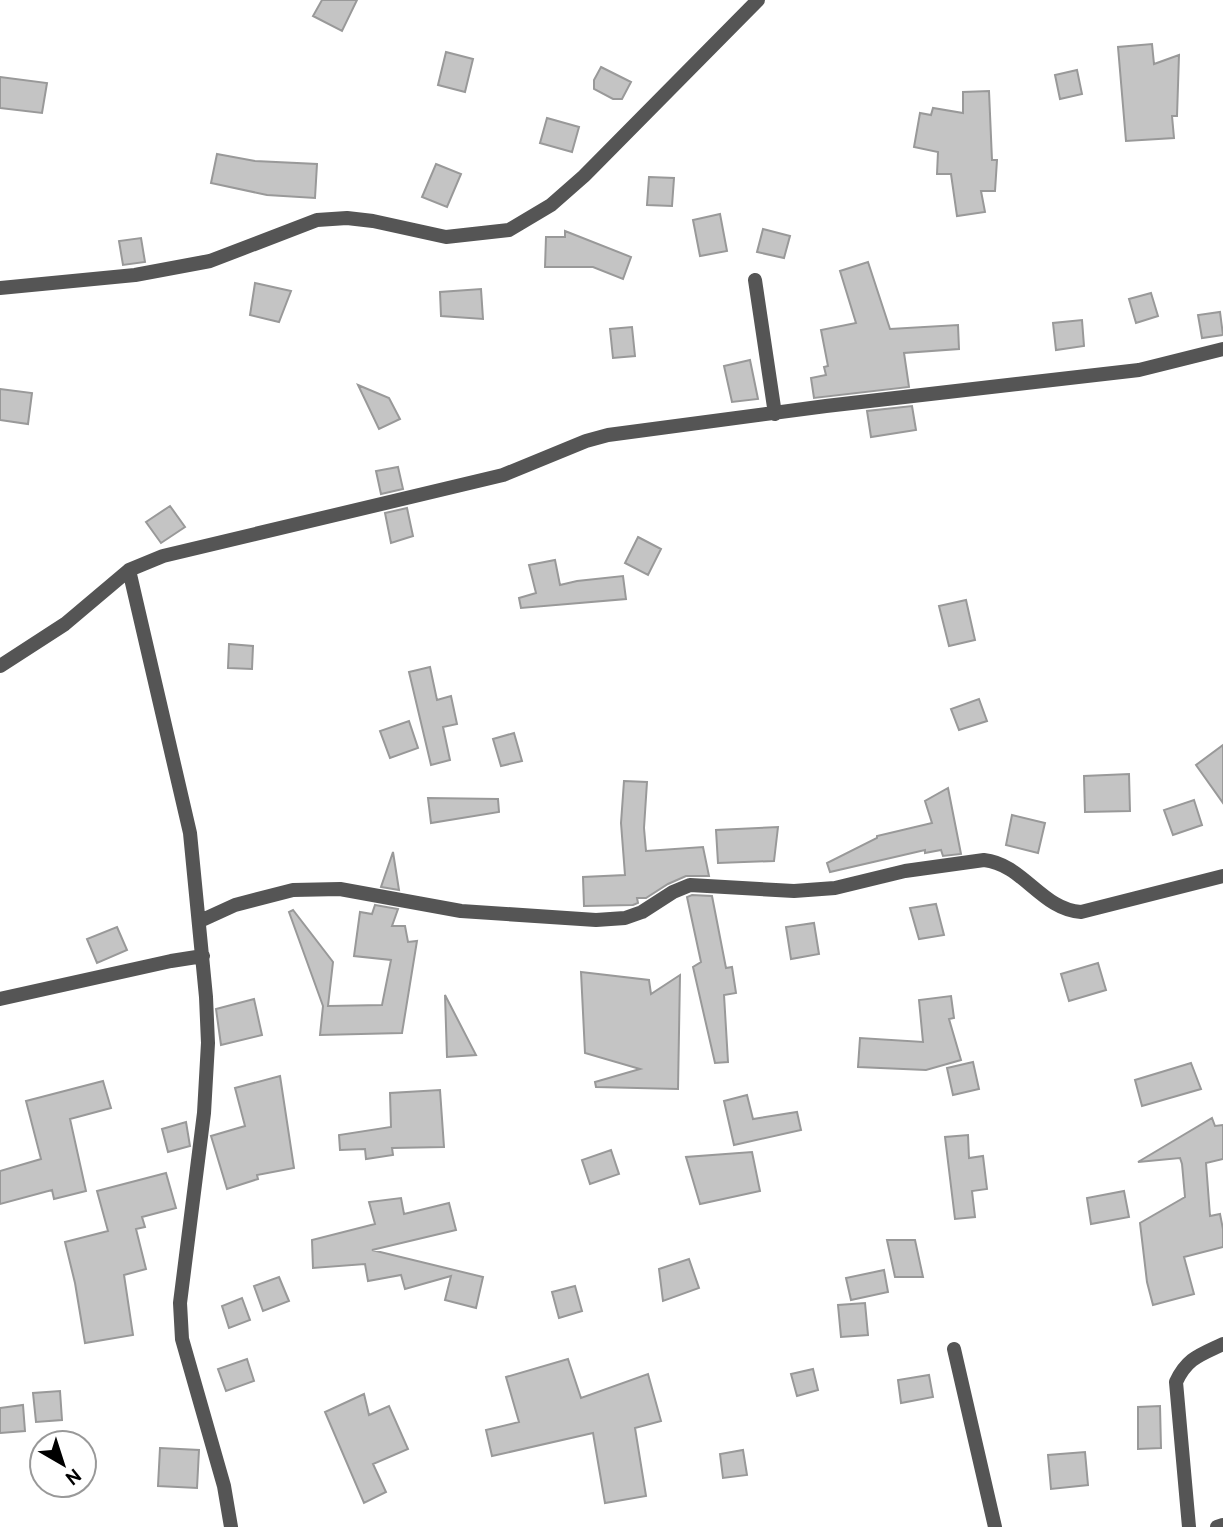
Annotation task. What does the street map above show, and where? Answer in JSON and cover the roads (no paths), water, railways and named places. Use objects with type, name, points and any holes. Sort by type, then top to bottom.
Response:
[{"type":"street","points":[[0,288],[135,275],[210,261],[317,220],[346,218],[373,221],[446,237],[509,230],[551,205],[584,176],[758,0]]},
{"type":"street","points":[[755,280],[775,414]]},
{"type":"street","points":[[0,666],[65,624],[129,570],[163,556],[200,545],[503,475],[564,449],[608,435],[826,405],[1139,370],[1223,349]]},
{"type":"street","points":[[129,570],[190,833],[200,921],[208,1044],[204,1113],[180,1322],[182,1339],[224,1486],[231,1527]]},
{"type":"street","points":[[200,921],[235,905],[293,890],[340,889],[461,911],[596,920],[625,918],[642,912],[673,892],[691,885],[794,891],[822,889],[905,871],[984,860],[1005,866],[1058,907],[1068,912],[1081,912],[1223,876]]},
{"type":"street","points":[[0,999],[203,956]]},
{"type":"street","points":[[1189,1527],[1176,1382],[1183,1367],[1223,1344]]},
{"type":"street","points":[[954,1349],[995,1527]]},
{"type":"street","points":[[1217,1527],[1223,1525]]}]
